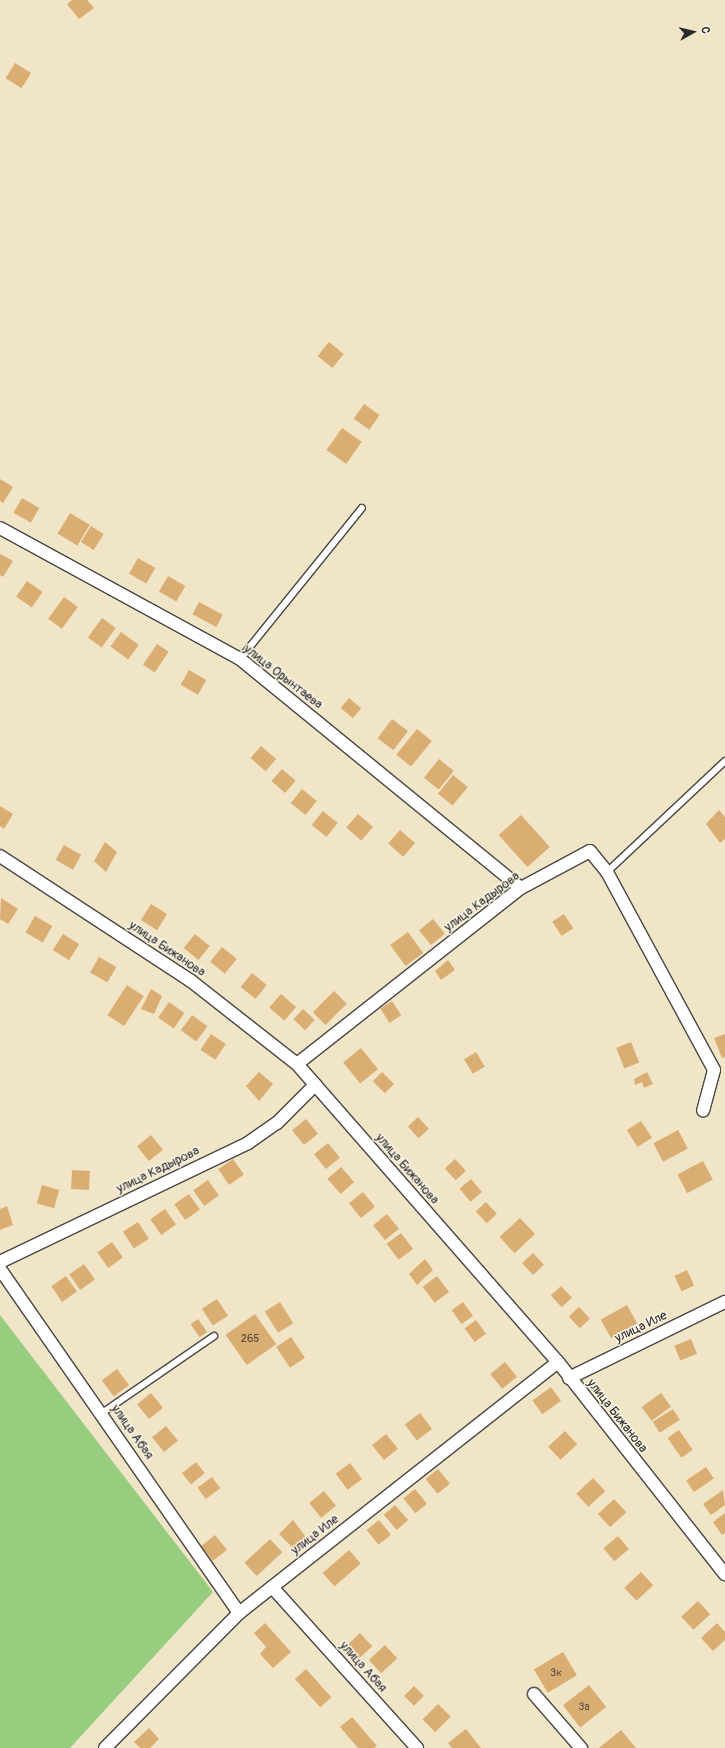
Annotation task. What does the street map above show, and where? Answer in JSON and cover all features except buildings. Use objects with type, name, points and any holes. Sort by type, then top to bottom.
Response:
[{"type":"street","name":"улица Орынтаева","points":[[0,528],[240,659],[521,888]]},
{"type":"street","name":"улица Кадырова","points":[[297,1064],[521,888],[590,851],[607,872],[714,1070],[703,1111]]},
{"type":"street","name":"улица Бижанова","points":[[0,856],[191,980],[297,1064],[558,1362],[569,1378],[725,1574]]},
{"type":"street","name":"улица Кадырова","points":[[0,1262],[248,1143],[277,1122],[315,1085]]},
{"type":"street","name":"улица Абая","points":[[0,1269],[102,1413],[239,1612]]},
{"type":"street","name":"улица Иле","points":[[569,1378],[725,1302]]},
{"type":"street","name":"улица Иле","points":[[110,1747],[239,1612],[272,1588],[558,1362]]},
{"type":"street","name":"улица Абая","points":[[272,1588],[417,1748]]},
{"type":"street","points":[[534,1694],[580,1748]]},
{"type":"lane","points":[[240,659],[362,508]]},
{"type":"lane","points":[[607,872],[725,761]]},
{"type":"lane","points":[[102,1413],[214,1336]]},
{"type":"green space","points":[[0,1315],[213,1592],[70,1748],[0,1748]]}]
